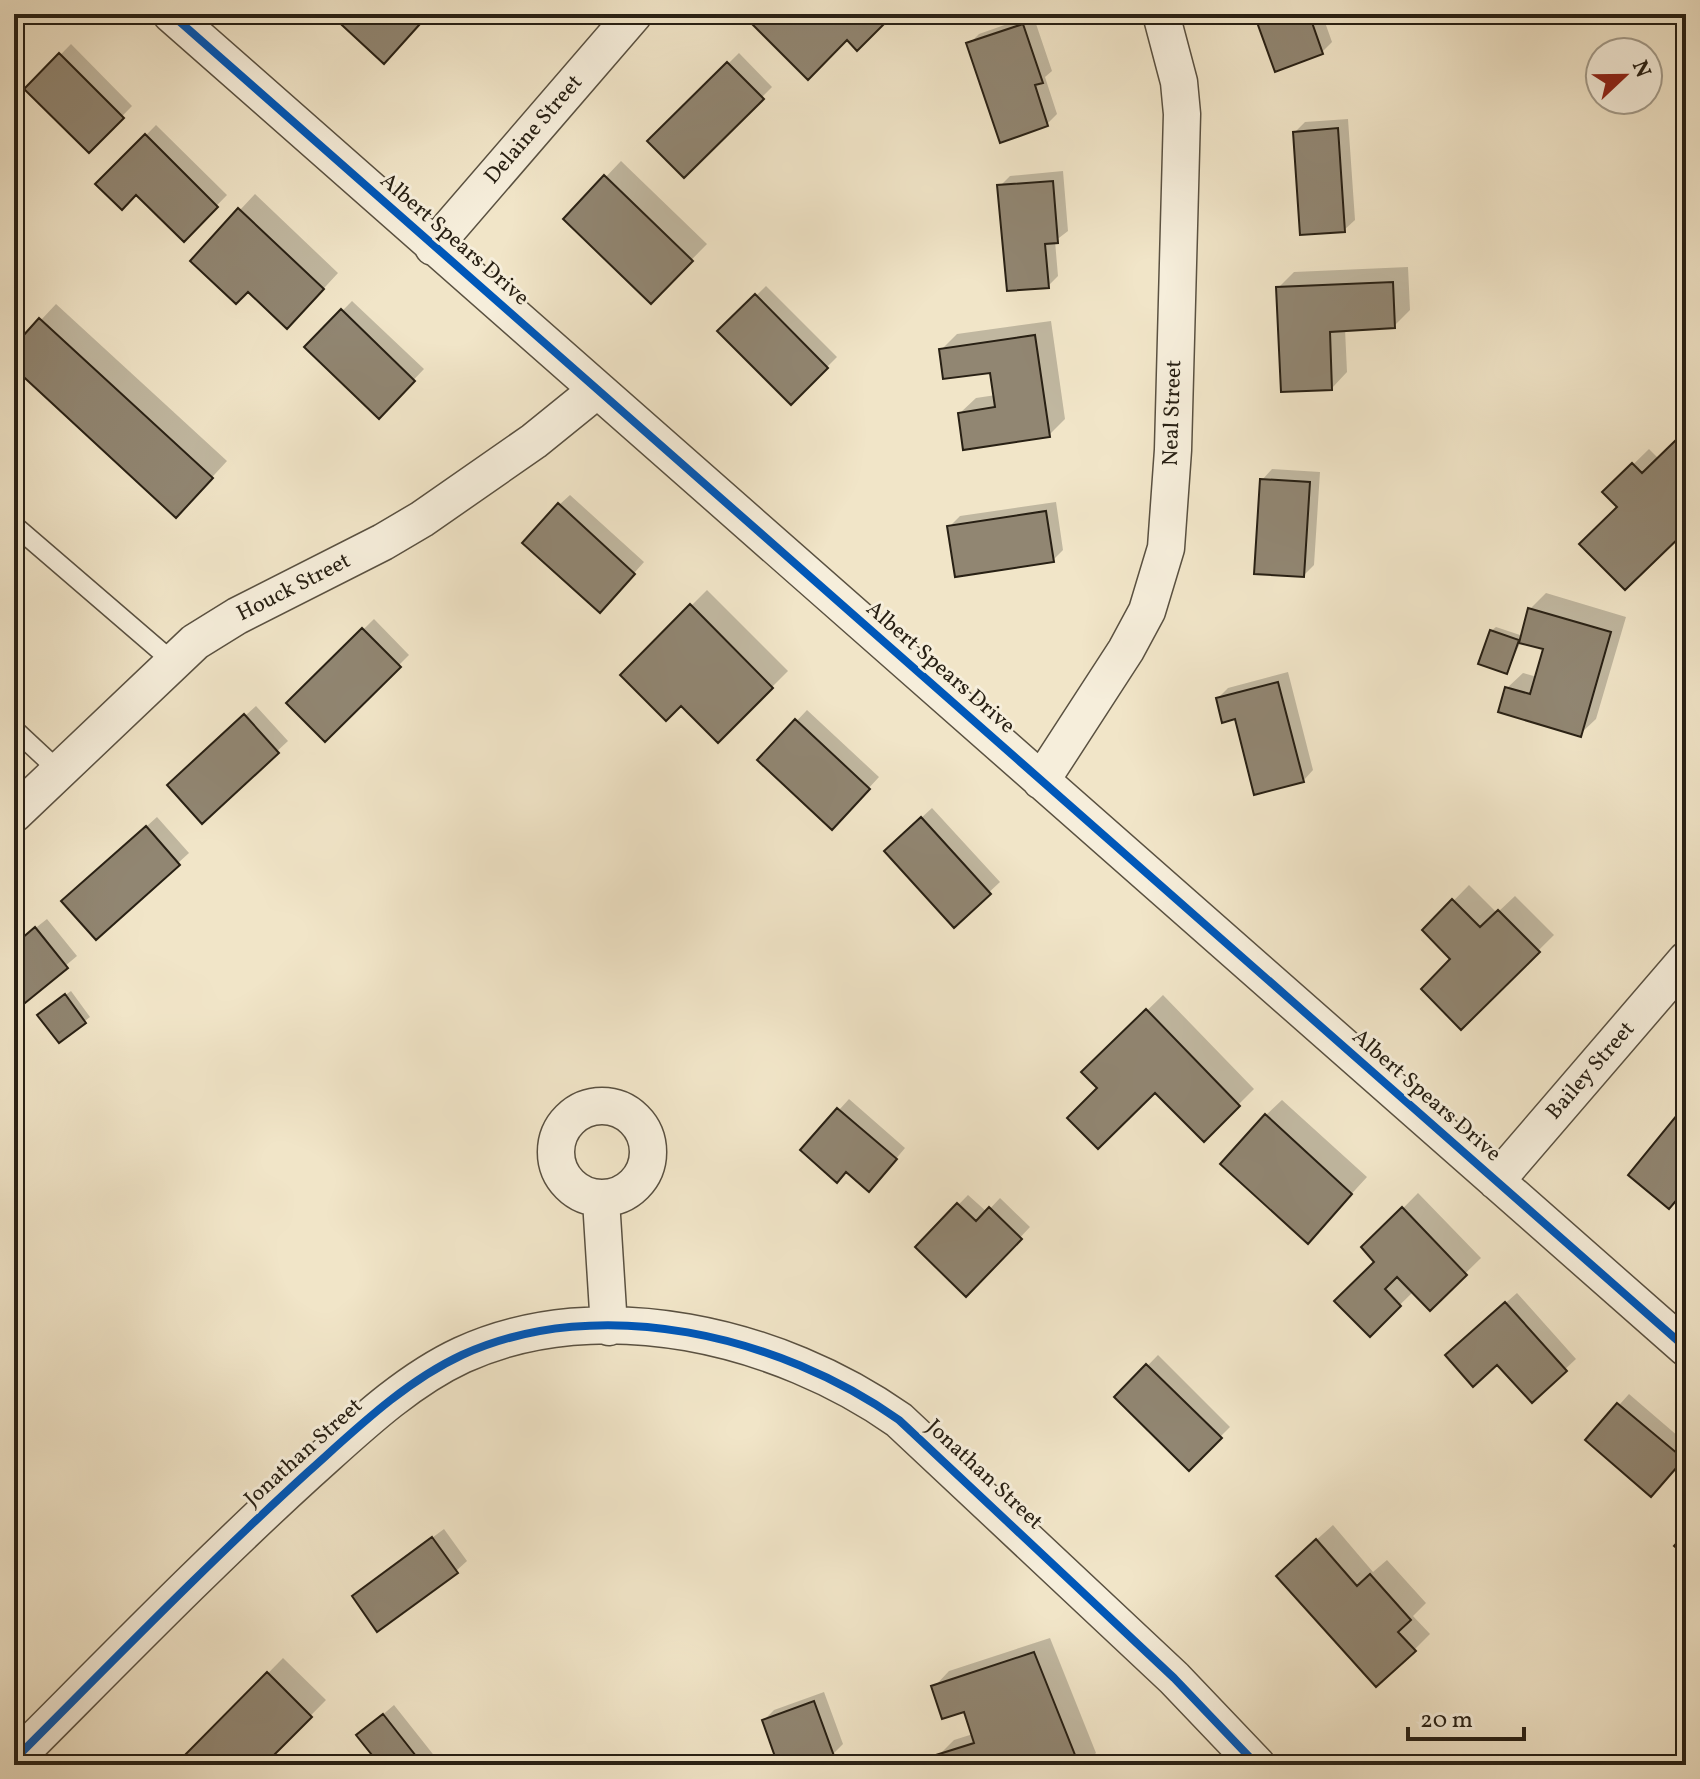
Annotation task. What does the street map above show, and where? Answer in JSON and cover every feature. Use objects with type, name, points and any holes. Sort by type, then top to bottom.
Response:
[{"type":"street","name":"Albert Spears Drive","points":[[171,14],[1686,1348]]},
{"type":"street","name":"Delaine Street","points":[[433,247],[634,14]]},
{"type":"street","name":"Neal Street","points":[[1041,781],[1126,650],[1147,611],[1166,548],[1173,450],[1182,114],[1179,82],[1161,14]]},
{"type":"street","name":"Houck Street","points":[[14,814],[172,661],[237,616],[422,519],[534,441],[597,390]]},
{"type":"street","name":"Bailey Street","points":[[1496,1181],[1686,960]]},
{"type":"street","points":[[601,1200],[609,1327]]},
{"type":"street","name":"Jonathan Street","points":[[14,1760],[268,1509],[373,1414],[462,1355],[551,1330],[609,1327],[668,1330],[754,1349],[795,1363],[866,1397],[899,1420],[1174,1678],[1257,1765]]},
{"type":"lane","points":[[14,525],[172,661]]},
{"type":"lane","points":[[14,729],[59,771]]},
{"type":"building","points":[[330,14],[409,14],[420,24],[384,64]]},
{"type":"building","points":[[756,14],[892,16],[857,51],[847,40],[808,80],[749,21]]},
{"type":"building","points":[[1254,14],[1309,14],[1323,54],[1275,72]]},
{"type":"building","points":[[1023,24],[1043,83],[1035,85],[1048,126],[1000,143],[966,43]]},
{"type":"building","points":[[59,53],[124,118],[89,153],[24,89]]},
{"type":"building","points":[[727,62],[764,99],[684,178],[647,141]]},
{"type":"building","points":[[1338,128],[1345,232],[1300,235],[1293,132]]},
{"type":"building","points":[[145,134],[218,207],[184,242],[136,195],[122,210],[95,184]]},
{"type":"building","points":[[604,175],[693,261],[651,304],[563,219]]},
{"type":"building","points":[[1053,181],[1058,243],[1045,244],[1049,288],[1007,291],[997,185]]},
{"type":"building","points":[[238,208],[324,289],[287,329],[248,292],[236,304],[190,261]]},
{"type":"building","points":[[1393,282],[1395,328],[1330,332],[1332,390],[1281,392],[1276,287]]},
{"type":"building","points":[[755,294],[828,368],[791,405],[717,331]]},
{"type":"building","points":[[341,309],[415,381],[379,419],[304,347]]},
{"type":"building","points":[[39,318],[213,478],[176,518],[14,368],[14,346]]},
{"type":"building","points":[[1035,335],[1050,437],[963,450],[958,413],[995,407],[990,373],[943,379],[939,349]]},
{"type":"building","points":[[1677,439],[1686,449],[1686,531],[1625,590],[1579,544],[1617,507],[1602,492],[1632,463],[1642,473]]},
{"type":"building","points":[[1260,479],[1310,482],[1304,577],[1254,574]]},
{"type":"building","points":[[558,503],[635,574],[600,613],[522,543]]},
{"type":"building","points":[[1046,511],[1054,562],[955,577],[947,526]]},
{"type":"building","points":[[690,604],[773,688],[718,743],[681,706],[666,721],[620,675]]},
{"type":"building","points":[[1528,608],[1611,632],[1581,737],[1498,712],[1505,687],[1530,694],[1543,649],[1519,643]]},
{"type":"building","points":[[362,628],[401,667],[325,742],[286,703]]},
{"type":"building","points":[[1490,630],[1519,640],[1507,674],[1478,664]]},
{"type":"building","points":[[1278,682],[1304,782],[1254,795],[1235,719],[1222,723],[1216,698]]},
{"type":"building","points":[[244,714],[279,753],[202,824],[167,785]]},
{"type":"building","points":[[795,719],[870,789],[832,830],[757,760]]},
{"type":"building","points":[[921,817],[991,894],[954,928],[884,851]]},
{"type":"building","points":[[146,826],[180,865],[96,940],[61,901]]},
{"type":"building","points":[[1452,899],[1480,927],[1498,910],[1540,952],[1461,1030],[1421,989],[1450,959],[1422,930]]},
{"type":"building","points":[[35,927],[68,968],[14,1012],[14,945]]},
{"type":"building","points":[[65,994],[86,1023],[59,1043],[37,1015]]},
{"type":"building","points":[[1146,1009],[1240,1106],[1204,1142],[1155,1093],[1098,1149],[1067,1118],[1097,1088],[1081,1072]]},
{"type":"building","points":[[1686,1104],[1686,1189],[1669,1209],[1628,1175]]},
{"type":"building","points":[[837,1108],[897,1159],[869,1192],[846,1172],[837,1183],[800,1150]]},
{"type":"building","points":[[1265,1114],[1352,1194],[1308,1244],[1220,1164]]},
{"type":"building","points":[[957,1203],[976,1221],[989,1207],[1022,1239],[966,1297],[915,1247]]},
{"type":"building","points":[[1402,1207],[1467,1275],[1430,1311],[1397,1277],[1385,1289],[1401,1306],[1370,1337],[1334,1301],[1374,1262],[1361,1247]]},
{"type":"building","points":[[1505,1302],[1567,1371],[1532,1403],[1497,1365],[1473,1387],[1445,1355]]},
{"type":"building","points":[[1146,1364],[1222,1438],[1189,1471],[1114,1397]]},
{"type":"building","points":[[1617,1403],[1684,1459],[1651,1497],[1585,1440]]},
{"type":"building","points":[[1686,1533],[1686,1556],[1674,1546]]},
{"type":"building","points":[[432,1537],[458,1573],[377,1632],[352,1596]]},
{"type":"building","points":[[1316,1539],[1357,1586],[1370,1574],[1411,1620],[1398,1632],[1416,1651],[1376,1687],[1276,1576]]},
{"type":"building","points":[[1034,1652],[1079,1765],[939,1765],[936,1755],[974,1743],[964,1712],[942,1719],[931,1686]]},
{"type":"building","points":[[267,1672],[312,1717],[264,1765],[175,1765]]},
{"type":"building","points":[[814,1701],[834,1756],[807,1765],[778,1765],[762,1720]]},
{"type":"building","points":[[383,1714],[423,1765],[380,1765],[356,1735]]},
{"type":"cycle path","points":[[171,14],[1686,1348]]},
{"type":"cycle path","points":[[14,1760],[270,1507],[400,1393],[462,1355],[516,1336],[572,1327],[630,1326],[688,1332],[745,1346],[800,1366],[852,1391],[899,1420],[1174,1678],[1257,1765]]}]
